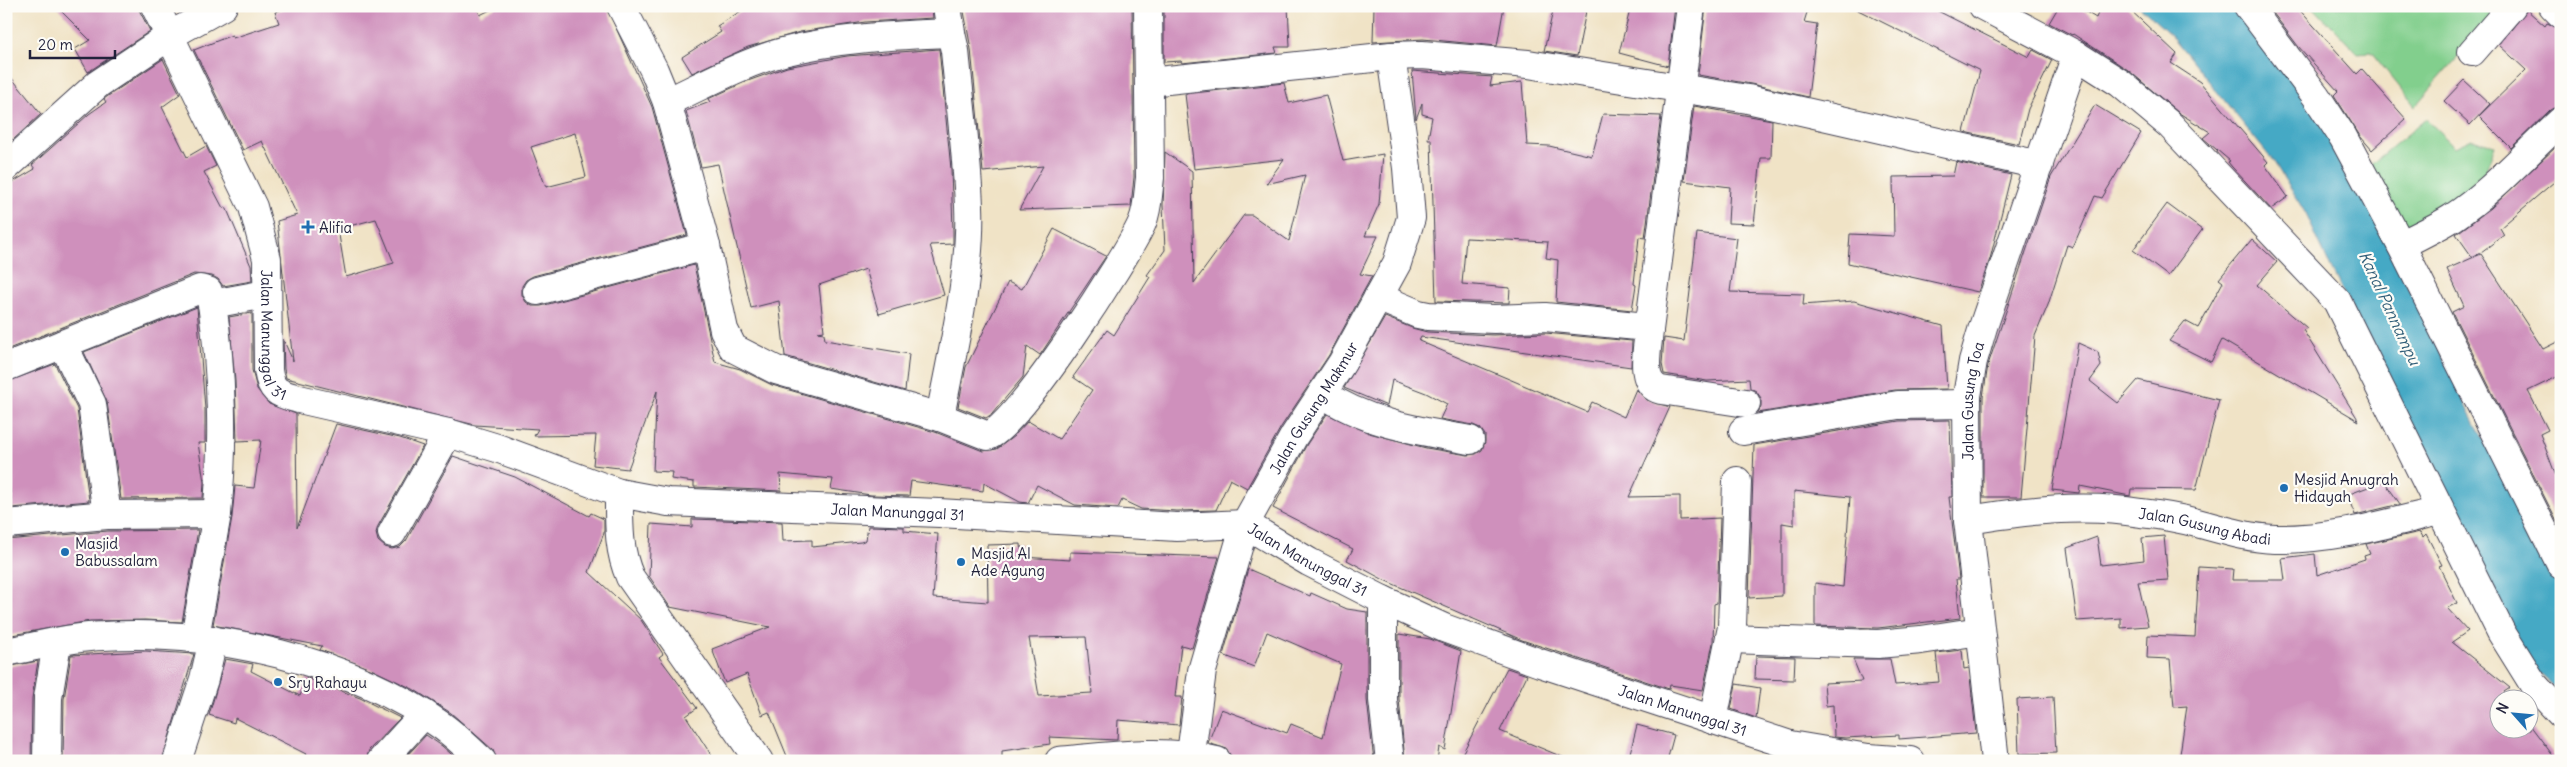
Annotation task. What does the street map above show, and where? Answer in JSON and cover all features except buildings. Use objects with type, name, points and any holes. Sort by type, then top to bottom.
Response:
[{"type":"street","name":"Jalan Manunggal 31","points":[[156,6],[253,207],[266,259],[269,382],[278,392],[299,399],[448,433],[497,448],[619,493],[668,502],[939,513],[1177,527],[1245,524],[1309,562],[1383,600],[1444,628],[1532,660],[1790,745],[1898,761],[1910,761]]},
{"type":"street","points":[[6,167],[98,84],[171,35],[222,6]]},
{"type":"street","points":[[621,6],[654,70],[667,102],[706,246],[728,341],[738,352],[776,370],[940,417],[988,436],[995,434],[1038,383],[1093,305],[1142,223],[1147,205],[1150,178],[1148,6]]},
{"type":"street","points":[[940,417],[956,334],[965,263],[969,208],[955,51],[947,6]]},
{"type":"street","points":[[1691,6],[1649,330],[1646,370],[1652,387],[1682,394],[1746,403]]},
{"type":"street","points":[[1983,6],[2076,55],[2120,83],[2170,125],[2337,301],[2439,511],[2501,632],[2534,685],[2561,714]]},
{"type":"street","points":[[2248,6],[2316,96],[2343,137],[2401,246],[2561,565]]},
{"type":"street","points":[[2472,52],[2512,6]]},
{"type":"street","points":[[2553,6],[2561,14]]},
{"type":"street","points":[[667,102],[754,62],[783,52],[874,38],[951,33]]},
{"type":"street","points":[[1150,82],[1391,56],[1422,55],[1528,64],[1748,99],[2040,165]]},
{"type":"street","name":"Jalan Gusung Toa","points":[[1995,761],[1968,520],[1967,404],[1972,361],[2076,55]]},
{"type":"street","name":"Jalan Gusung Makmur","points":[[1190,758],[1202,671],[1245,524],[1294,436],[1322,393],[1397,263],[1411,218],[1408,168],[1391,56]]},
{"type":"street","points":[[2401,246],[2452,218],[2508,173],[2561,121]]},
{"type":"street","points":[[537,291],[706,246]]},
{"type":"street","points":[[6,367],[200,289],[208,291],[217,335],[221,478],[204,639],[204,679],[177,761]]},
{"type":"street","points":[[212,304],[266,294]]},
{"type":"street","points":[[1378,297],[1418,314],[1428,316],[1494,319],[1545,317],[1647,327],[1649,330]]},
{"type":"street","points":[[63,344],[92,404],[107,515]]},
{"type":"street","points":[[1322,393],[1345,408],[1374,418],[1429,433],[1470,440]]},
{"type":"street","points":[[1743,431],[1898,405],[1967,404]]},
{"type":"street","points":[[392,533],[448,433]]},
{"type":"street","points":[[1713,720],[1730,639],[1734,606],[1737,480]]},
{"type":"street","points":[[619,493],[619,539],[622,560],[630,577],[759,761]]},
{"type":"street","name":"Jalan Gusung Abadi","points":[[1968,520],[2057,508],[2092,508],[2140,512],[2238,534],[2273,539],[2306,539],[2358,530],[2439,511]]},
{"type":"street","points":[[6,524],[107,515],[217,514]]},
{"type":"street","points":[[1383,600],[1383,700],[1390,761]]},
{"type":"street","points":[[1730,639],[1878,644],[1980,631]]},
{"type":"street","points":[[6,652],[102,636],[155,634],[204,639],[304,660],[384,693],[424,714],[443,727],[482,761]]},
{"type":"street","points":[[47,761],[48,698],[57,643]]},
{"type":"street","points":[[381,761],[424,714]]},
{"type":"street","points":[[1060,761],[1131,755],[1217,761]]},
{"type":"green space","points":[[2312,6],[2503,6],[2415,106],[2371,52],[2357,53]]},
{"type":"green space","points":[[2426,119],[2455,147],[2472,139],[2495,145],[2486,170],[2458,199],[2400,229],[2368,167]]},
{"type":"water","name":"Kanal Pannampu","points":[[2139,6],[2236,6],[2333,132],[2469,411],[2561,591],[2561,693],[2537,671],[2518,642],[2327,260],[2306,214],[2274,162],[2173,37]]},
{"type":"place","name":"Alifia","points":[[308,227]]},
{"type":"place","name":"Mesjid Anugrah Hidayah","points":[[2284,488]]},
{"type":"place","name":"Masjid Babussalam","points":[[65,552]]},
{"type":"place","name":"Masjid Al Ade Agung","points":[[961,562]]},
{"type":"place","name":"Sry Rahayu","points":[[278,682]]}]
